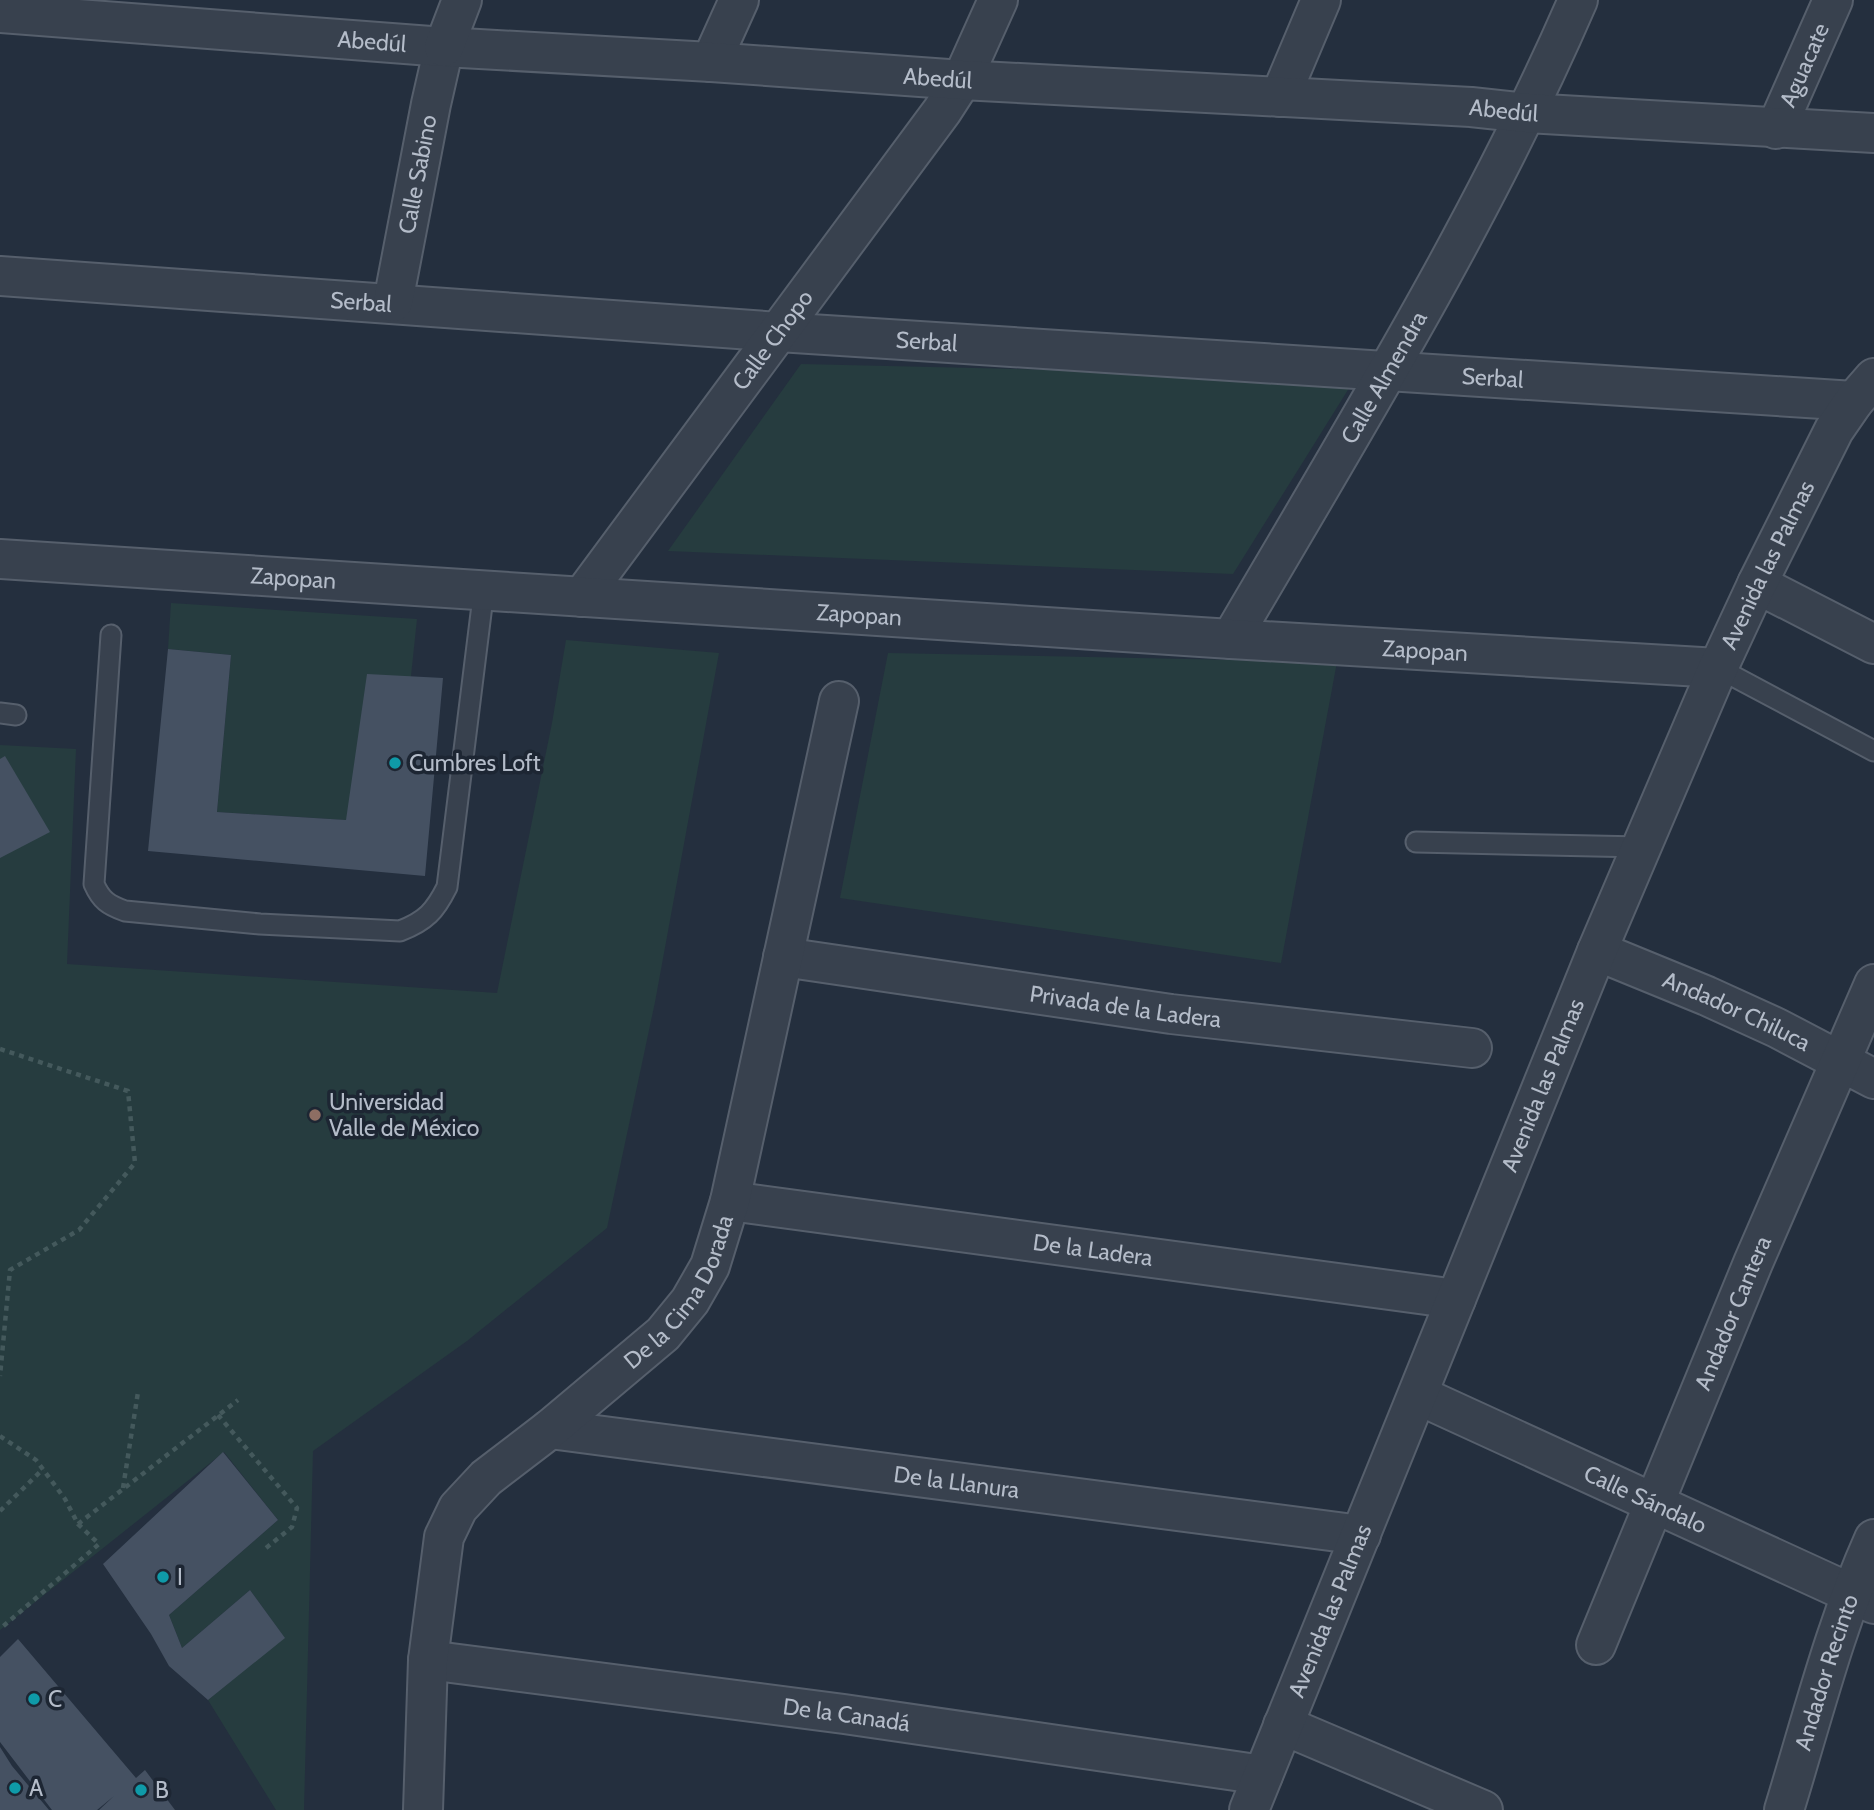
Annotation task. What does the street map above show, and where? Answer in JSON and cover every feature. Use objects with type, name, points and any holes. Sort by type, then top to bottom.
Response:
[{"type":"street","name":"Calle Sabino","points":[[393,302],[430,104],[444,47],[462,0]]},
{"type":"street","points":[[711,62],[738,0]]},
{"type":"street","name":"Calle Chopo","points":[[582,597],[942,111],[961,80],[998,0]]},
{"type":"street","points":[[1280,97],[1321,0]]},
{"type":"street","name":"Calle Almendra","points":[[1231,639],[1387,371],[1527,113],[1578,0]]},
{"type":"street","name":"Aguacate","points":[[1776,129],[1833,0]]},
{"type":"street","name":"Abedúl","points":[[0,13],[444,47],[1874,133]]},
{"type":"street","name":"Serbal","points":[[0,276],[393,302],[779,332],[1387,371],[1864,389]]},
{"type":"street","name":"Avenida las Palmas","points":[[1249,1810],[1597,951],[1718,668],[1834,430],[1864,389]]},
{"type":"street","name":"Zapopan","points":[[0,559],[1718,668]]},
{"type":"street","points":[[1757,584],[1874,644]]},
{"type":"street","name":"De la Cima Dorada","points":[[423,1810],[428,1660],[444,1537],[458,1508],[486,1478],[630,1364],[670,1326],[690,1301],[710,1266],[730,1201],[839,701]]},
{"type":"street","name":"Andador Chiluca","points":[[1597,951],[1777,1028],[1874,1079]]},
{"type":"street","name":"Privada de la Ladera","points":[[783,957],[1171,1014],[1472,1048]]},
{"type":"street","name":"Andador Cantera","points":[[1596,1645],[1753,1263],[1874,984]]},
{"type":"street","name":"De la Ladera","points":[[730,1201],[1456,1299]]},
{"type":"street","name":"Calle Sándalo","points":[[1418,1395],[1863,1599]]},
{"type":"street","name":"De la Llanura","points":[[550,1429],[1361,1535]]},
{"type":"street","name":"Andador Recinto","points":[[1784,1810],[1832,1649],[1863,1599],[1874,1539]]},
{"type":"street","name":"De la Canadá","points":[[428,1660],[844,1714],[1264,1775]]},
{"type":"street","points":[[1283,1725],[1483,1810]]},
{"type":"lane","points":[[111,635],[94,884],[100,897],[109,905],[125,911],[260,924],[400,931],[417,925],[436,909],[447,887],[484,589]]},
{"type":"lane","points":[[1718,668],[1874,751]]},
{"type":"lane","points":[[1416,842],[1641,847]]},
{"type":"path","points":[[0,1049],[128,1091],[135,1163],[79,1230],[10,1270],[0,1376]]},
{"type":"path","points":[[123,1489],[138,1392]]},
{"type":"path","points":[[78,1524],[238,1400]]},
{"type":"path","points":[[218,1416],[297,1508],[292,1527],[266,1548]]},
{"type":"path","points":[[0,1436],[36,1460],[65,1499],[78,1524],[99,1544],[0,1629]]},
{"type":"path","points":[[0,1511],[43,1469]]},
{"type":"green space","points":[[801,364],[1356,377],[1233,574],[668,551]]},
{"type":"green space","points":[[171,603],[417,619],[411,676],[346,820],[217,812],[231,655],[168,649]]},
{"type":"green space","name":"Universidad Valle de México","points":[[566,640],[719,653],[655,1002],[607,1228],[467,1341],[313,1451],[304,1810],[276,1810],[208,1700],[284,1637],[250,1590],[182,1648],[169,1615],[278,1520],[224,1452],[0,1630],[0,745],[76,749],[67,964],[497,993],[552,723]]},
{"type":"green space","points":[[888,653],[1337,662],[1281,963],[840,898]]},
{"type":"building","name":"Cumbres Loft","points":[[168,649],[231,655],[217,812],[346,820],[367,674],[443,678],[425,876],[148,851]]},
{"type":"building","points":[[5,756],[50,832],[0,858],[0,759]]},
{"type":"building","name":"I","points":[[223,1452],[278,1520],[169,1615],[182,1648],[250,1590],[285,1638],[208,1700],[169,1666],[151,1634],[103,1564]]},
{"type":"building","name":"C","points":[[18,1639],[136,1778],[145,1770],[175,1810],[99,1810],[114,1796],[97,1810],[52,1810],[0,1742],[0,1657]]},
{"type":"building","name":"A","points":[[0,1747],[12,1766],[49,1810],[0,1810]]},
{"type":"place","name":"Cumbres Loft","points":[[395,763]]},
{"type":"place","name":"Universidad Valle de México","points":[[315,1115]]},
{"type":"place","name":"I","points":[[163,1577]]},
{"type":"place","name":"C","points":[[34,1699]]},
{"type":"place","name":"A","points":[[15,1788]]},
{"type":"place","name":"B","points":[[141,1790]]}]
